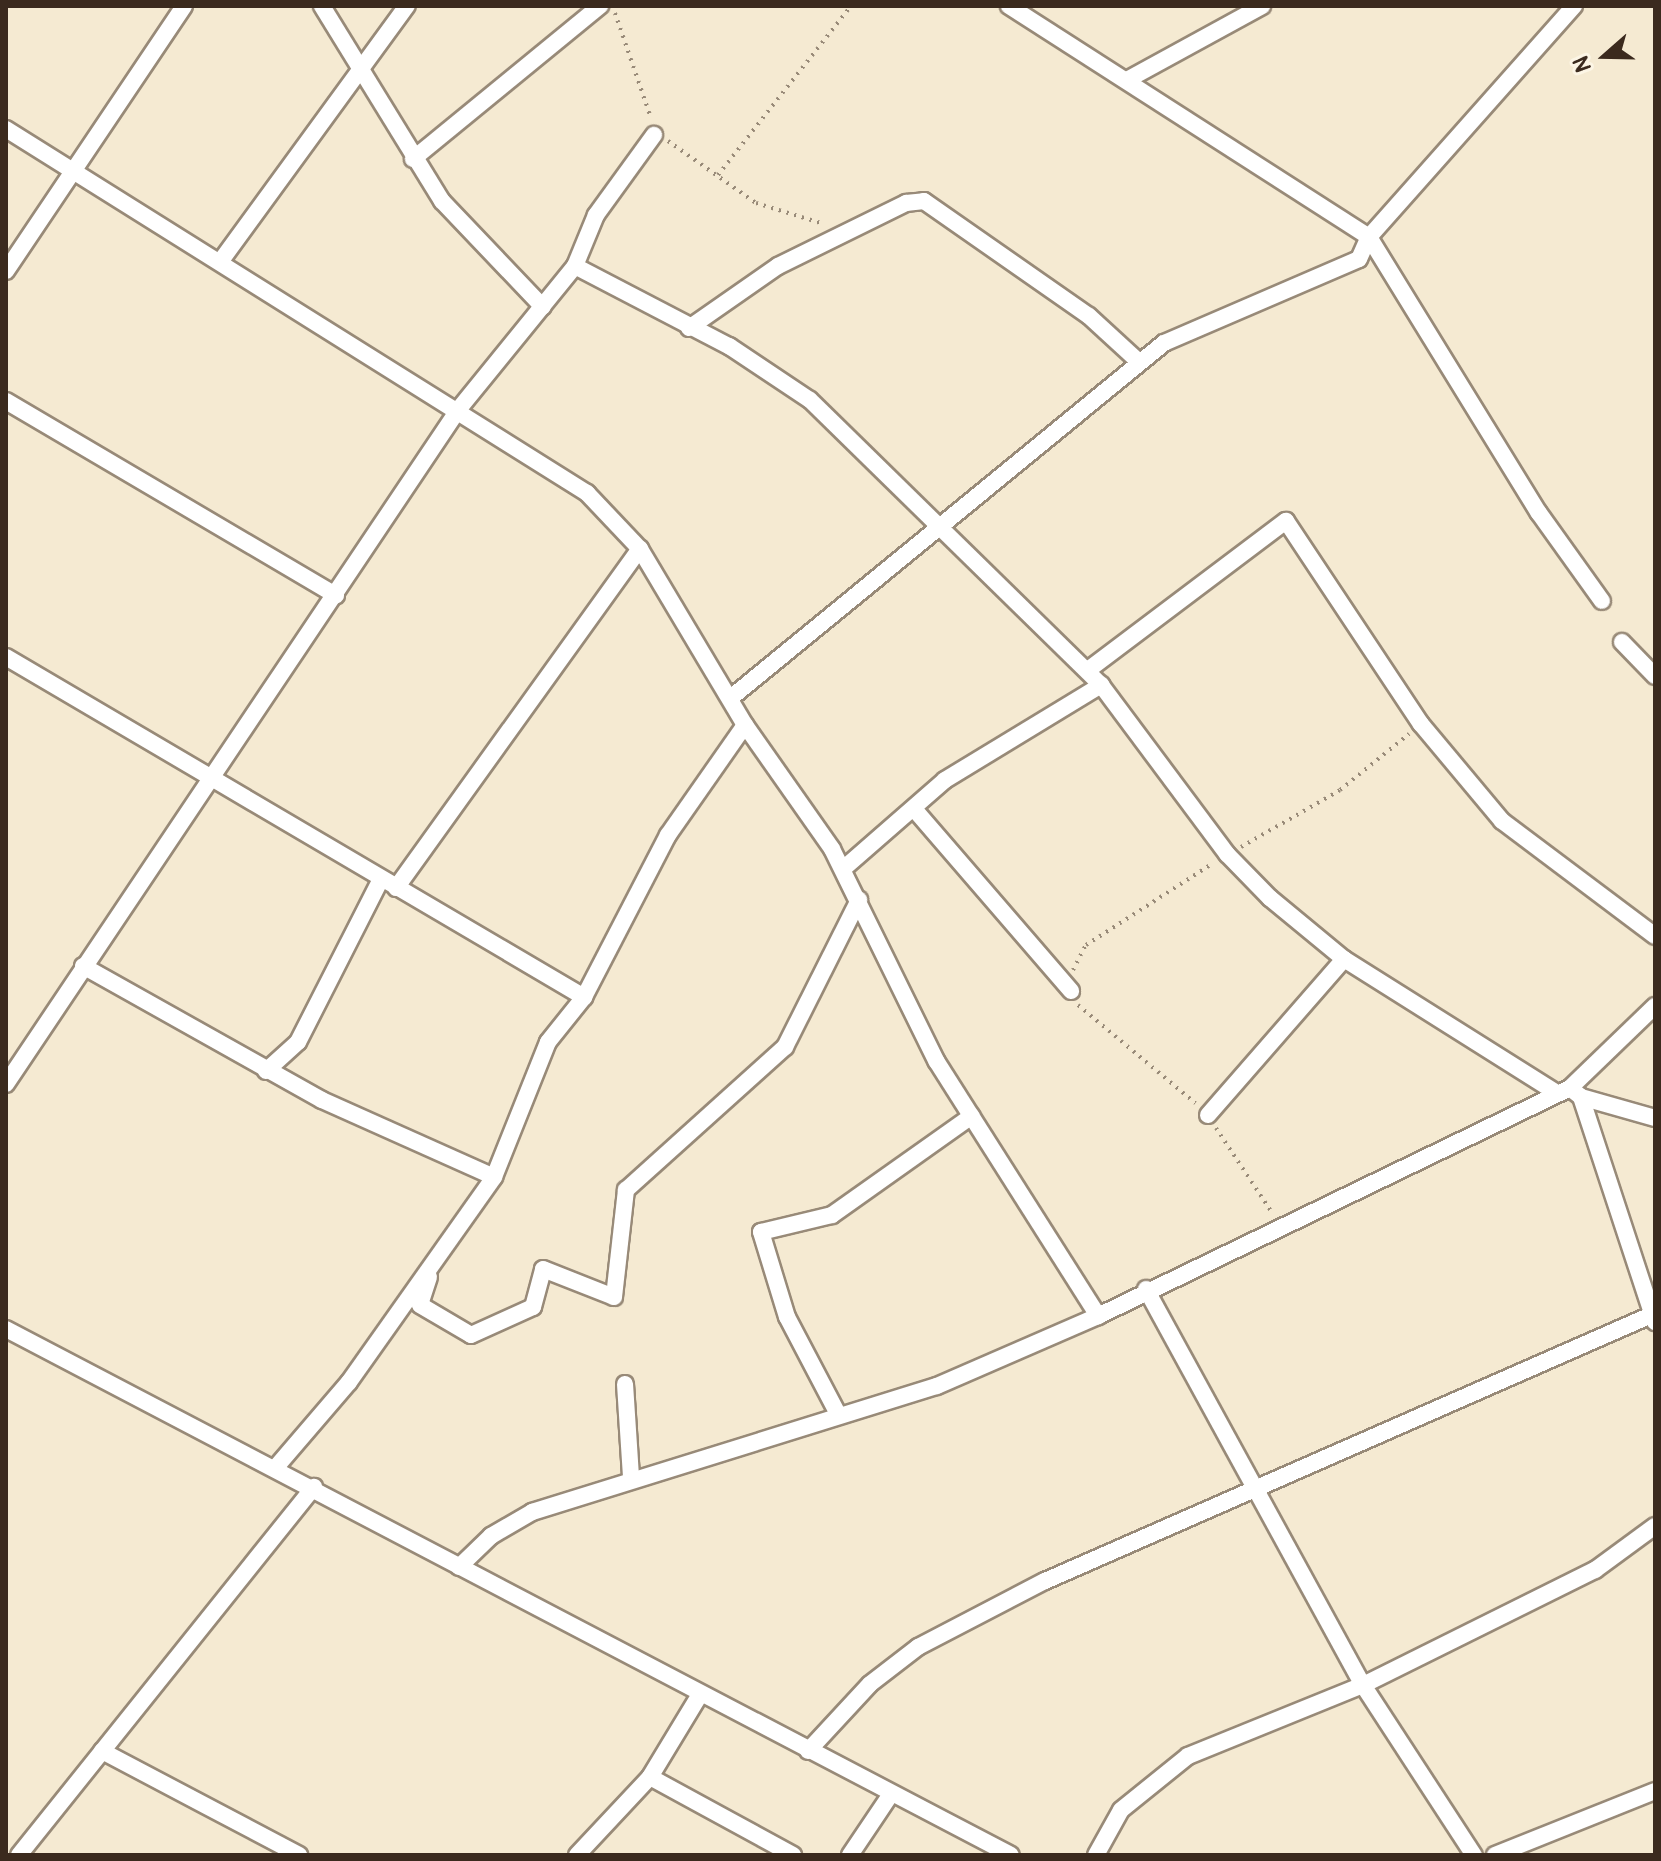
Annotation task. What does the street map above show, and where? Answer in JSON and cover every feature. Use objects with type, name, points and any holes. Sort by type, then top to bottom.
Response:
[{"type":"street","points":[[6,271],[184,6]]},
{"type":"street","points":[[322,6],[413,159],[442,201],[543,307]]},
{"type":"street","points":[[220,262],[358,66],[407,6]]},
{"type":"street","points":[[413,159],[600,6]]},
{"type":"street","points":[[1009,6],[1369,237],[1497,447],[1602,601]]},
{"type":"street","points":[[1127,80],[1262,6]]},
{"type":"street","points":[[733,696],[940,523],[1164,343],[1359,259],[1369,237],[1574,6]]},
{"type":"street","points":[[6,129],[73,168],[587,493],[640,549],[733,696],[745,725],[843,869],[972,1116],[1098,1316]]},
{"type":"street","points":[[6,1084],[209,776],[336,595],[458,410],[575,266],[596,215],[654,135]]},
{"type":"street","points":[[689,328],[778,266],[906,203],[942,207],[1139,362]]},
{"type":"street","points":[[575,266],[689,328],[810,400],[1088,670],[1227,854],[1344,959],[1569,1093],[1655,1118]]},
{"type":"street","points":[[6,401],[336,595]]},
{"type":"street","points":[[1088,670],[1286,521],[1421,724],[1502,821],[1655,936]]},
{"type":"street","points":[[396,888],[640,549]]},
{"type":"street","points":[[1622,642],[1655,676]]},
{"type":"street","points":[[8,663],[209,776],[584,997]]},
{"type":"street","points":[[843,869],[915,810],[945,780],[1101,685]]},
{"type":"street","points":[[277,1466],[349,1382],[435,1255],[494,1177],[548,1042],[584,997],[668,835],[745,725]]},
{"type":"street","points":[[915,810],[1071,991]]},
{"type":"street","points":[[266,1071],[298,1042],[381,879]]},
{"type":"street","points":[[435,1255],[420,1305],[471,1335],[533,1307],[543,1269],[614,1297],[626,1190],[785,1047],[859,900]]},
{"type":"street","points":[[1208,1115],[1344,959]]},
{"type":"street","points":[[83,966],[266,1071],[494,1177]]},
{"type":"street","points":[[459,1567],[491,1536],[532,1512],[631,1477],[937,1386],[1098,1316],[1279,1222],[1569,1093],[1655,1006]]},
{"type":"street","points":[[808,1751],[870,1684],[918,1647],[1125,1544],[1652,1319],[1569,1093]]},
{"type":"street","points":[[838,1414],[787,1317],[761,1232],[832,1215],[972,1116]]},
{"type":"street","points":[[1146,1289],[1259,1489],[1363,1685],[1474,1855]]},
{"type":"street","points":[[6,1329],[277,1466],[699,1696],[1011,1855]]},
{"type":"street","points":[[625,1384],[631,1477]]},
{"type":"street","points":[[25,1853],[102,1751],[314,1487]]},
{"type":"street","points":[[1096,1855],[1121,1810],[1188,1756],[1363,1685],[1595,1570],[1655,1526]]},
{"type":"street","points":[[577,1855],[650,1777],[699,1696]]},
{"type":"street","points":[[102,1751],[299,1855]]},
{"type":"street","points":[[650,1777],[793,1855]]},
{"type":"street","points":[[1495,1855],[1655,1791]]},
{"type":"street","points":[[850,1855],[891,1794]]},
{"type":"path","points":[[612,6],[648,90],[654,135],[756,203],[849,231]]},
{"type":"path","points":[[718,175],[851,6]]},
{"type":"path","points":[[1279,1222],[1208,1115],[1099,1017],[1091,1021],[1071,991],[1086,945],[1227,854],[1340,790],[1421,724]]}]
